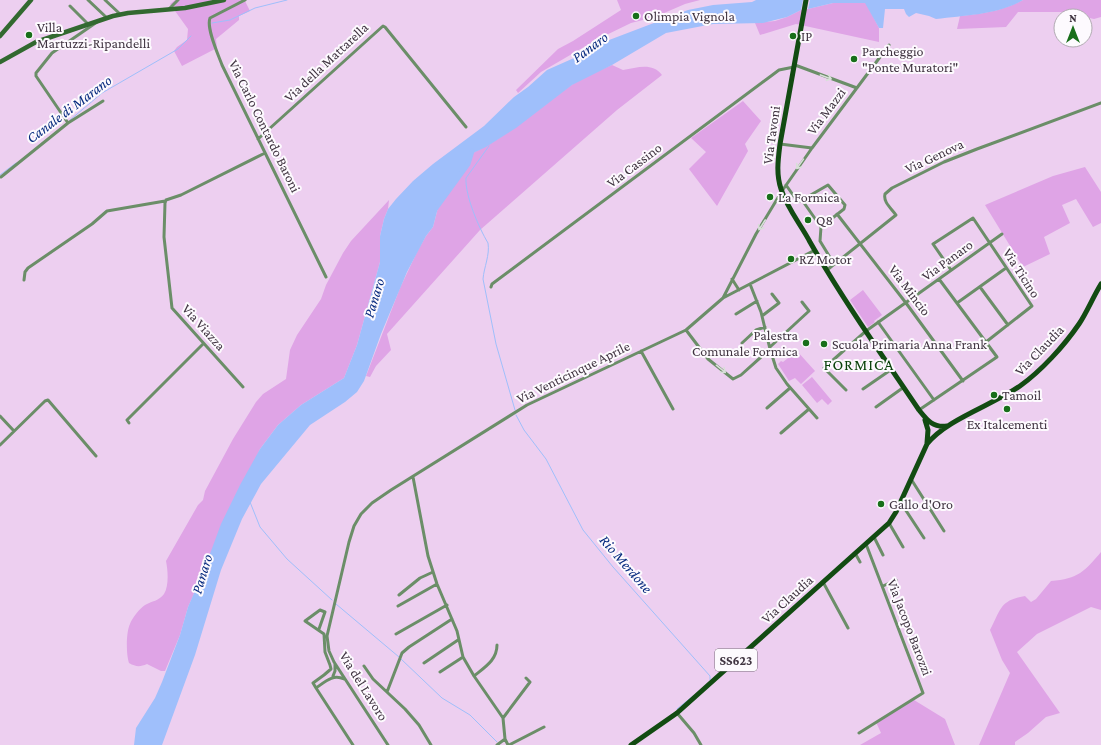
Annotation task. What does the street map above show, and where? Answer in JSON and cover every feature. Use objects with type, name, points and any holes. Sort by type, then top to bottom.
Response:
[{"type":"main road","points":[[0,36],[31,0]]},
{"type":"main road","points":[[0,62],[36,42],[120,14],[196,6],[224,0]]},
{"type":"main road","name":"Via Tavoni","points":[[806,0],[780,144],[778,167],[782,191],[814,249],[866,331],[919,410],[928,421],[936,426]]},
{"type":"main road","points":[[0,57],[7,58]]},
{"type":"main road","name":"Via Claudia","points":[[930,437],[1011,392],[1032,376],[1071,335],[1079,324],[1101,284]]},
{"type":"main road","points":[[923,415],[928,426],[930,437]]},
{"type":"main road","name":"Via Claudia","points":[[631,745],[677,713],[889,523],[936,426],[952,424]]},
{"type":"street","points":[[88,0],[107,18]]},
{"type":"street","points":[[105,0],[120,14]]},
{"type":"street","points":[[169,9],[178,0]]},
{"type":"street","name":"Via Carlo Contardo Baroni","points":[[245,0],[212,17],[209,20],[209,24],[222,65],[326,277]]},
{"type":"street","points":[[70,6],[88,24]]},
{"type":"street","points":[[67,122],[36,76],[36,73],[52,52],[93,26],[99,20]]},
{"type":"street","name":"Via della Mattarella","points":[[258,139],[383,26],[466,127]]},
{"type":"street","name":"Via Mazzi","points":[[782,191],[812,148],[889,45]]},
{"type":"street","points":[[794,66],[857,88]]},
{"type":"street","name":"Via Cassino","points":[[491,287],[492,284],[779,70],[794,66]]},
{"type":"street","points":[[1,177],[67,122],[103,101]]},
{"type":"street","name":"Via Genova","points":[[827,270],[896,215],[885,201],[884,197],[885,194],[892,188],[944,162],[1101,103]]},
{"type":"street","points":[[780,144],[812,148]]},
{"type":"street","points":[[24,280],[25,272],[28,268],[92,224],[107,211],[165,201],[181,195],[265,153]]},
{"type":"street","points":[[786,185],[798,202],[828,184],[845,204],[844,209],[821,227]]},
{"type":"street","name":"Via Venticinque Aprile","points":[[327,636],[354,526],[361,514],[372,503],[527,405],[686,330],[723,298],[756,234],[782,191]]},
{"type":"street","points":[[723,298],[814,249],[820,241],[821,227],[802,200]]},
{"type":"street","name":"Via Viazza","points":[[165,201],[164,237],[172,308],[243,387]]},
{"type":"street","name":"Via Mincio","points":[[838,214],[963,381]]},
{"type":"street","name":"Via Ticino","points":[[951,270],[933,244],[973,218],[1032,306],[986,342]]},
{"type":"street","name":"Via Panaro","points":[[846,390],[824,368],[866,331],[1002,234]]},
{"type":"street","points":[[820,241],[834,264]]},
{"type":"street","points":[[957,303],[1006,268]]},
{"type":"street","points":[[732,279],[739,290]]},
{"type":"street","points":[[919,410],[963,381],[996,356],[939,279]]},
{"type":"street","points":[[750,284],[762,316],[776,368],[790,388],[817,418]]},
{"type":"street","points":[[980,287],[1008,325]]},
{"type":"street","points":[[762,316],[779,302],[772,294]]},
{"type":"street","points":[[736,314],[757,301]]},
{"type":"street","points":[[686,330],[708,359],[733,379],[740,375],[809,311],[802,302]]},
{"type":"street","points":[[878,322],[934,400]]},
{"type":"street","points":[[742,343],[756,330],[765,327]]},
{"type":"street","points":[[129,423],[127,420],[203,344]]},
{"type":"street","points":[[641,351],[673,409]]},
{"type":"street","points":[[863,389],[892,369]]},
{"type":"street","points":[[876,407],[904,387]]},
{"type":"street","points":[[767,408],[790,388]]},
{"type":"street","points":[[0,445],[45,401],[48,400],[96,456]]},
{"type":"street","points":[[781,433],[809,409]]},
{"type":"street","points":[[0,416],[14,431]]},
{"type":"street","points":[[413,477],[428,556],[457,631],[463,657],[502,718],[506,739],[509,745],[544,727]]},
{"type":"street","points":[[911,479],[944,530]]},
{"type":"street","points":[[900,502],[924,538]]},
{"type":"street","points":[[889,523],[903,547]]},
{"type":"street","points":[[874,537],[883,555]]},
{"type":"street","name":"Via Jacopo Barozzi","points":[[859,733],[923,693],[866,544]]},
{"type":"street","points":[[855,553],[860,562]]},
{"type":"street","points":[[399,595],[420,578],[433,572]]},
{"type":"street","points":[[883,586],[896,580]]},
{"type":"street","points":[[823,582],[848,628]]},
{"type":"street","points":[[398,606],[438,584]]},
{"type":"street","points":[[396,634],[447,605]]},
{"type":"street","points":[[319,629],[325,612],[320,610],[305,621],[319,629],[324,634],[325,652],[331,669],[313,683],[353,745]]},
{"type":"street","points":[[387,692],[400,658],[409,647],[452,619]]},
{"type":"street","name":"Via del Lavoro","points":[[327,636],[329,651],[334,662],[388,745]]},
{"type":"street","points":[[424,663],[458,640]]},
{"type":"street","points":[[474,676],[494,659],[497,652],[497,645]]},
{"type":"street","points":[[440,672],[463,657]]},
{"type":"street","points":[[333,676],[335,671],[334,662]]},
{"type":"street","points":[[364,666],[372,679],[405,709],[419,725],[431,745]]},
{"type":"street","points":[[316,688],[333,676],[339,676],[345,679]]},
{"type":"street","points":[[502,718],[530,682],[526,678]]},
{"type":"street","points":[[677,713],[694,733],[701,745]]},
{"type":"street","points":[[497,745],[506,739]]},
{"type":"shaded area","points":[[175,0],[247,0],[245,1],[250,11],[239,16],[239,20],[216,39],[217,48],[182,66],[174,51],[187,40],[188,29],[170,4]]},
{"type":"shaded area","points":[[617,0],[700,0],[685,4],[655,17],[631,23],[596,40],[541,72],[518,93],[516,90],[558,49],[621,10]]},
{"type":"shaded area","points":[[1023,0],[1101,0],[1101,17],[1093,19],[1093,8],[1053,8],[1053,12],[1018,12],[1006,27],[957,29],[960,16],[992,11]]},
{"type":"shaded area","points":[[833,3],[866,3],[879,28],[879,42],[796,24],[760,35],[755,23],[775,21],[801,10]]},
{"type":"shaded area","points":[[612,65],[623,70],[639,67],[654,68],[662,75],[617,110],[480,230],[387,334],[391,350],[376,366],[370,377],[366,376],[400,288],[417,252],[433,227],[440,200],[468,164],[471,154],[510,131],[575,83]]},
{"type":"shaded area","points":[[743,101],[761,121],[745,144],[748,151],[717,206],[689,169],[706,152],[691,138]]},
{"type":"shaded area","points":[[1085,167],[1101,192],[1101,223],[1093,227],[1076,199],[1062,205],[1070,223],[1044,237],[1050,254],[1023,267],[985,205],[1053,176]]},
{"type":"shaded area","points":[[389,200],[388,209],[380,236],[380,262],[357,345],[344,378],[301,405],[278,425],[260,449],[188,607],[180,635],[165,671],[161,671],[147,664],[138,666],[129,663],[127,654],[127,637],[131,622],[136,613],[143,606],[158,600],[166,591],[168,574],[166,561],[198,505],[203,500],[205,491],[233,439],[256,402],[263,394],[286,379],[290,350],[297,335],[321,299],[326,285],[343,253],[351,241]]},
{"type":"shaded area","points":[[863,290],[882,315],[868,327],[850,300]]},
{"type":"shaded area","points":[[797,351],[815,371],[801,384],[795,378],[789,381],[778,364]]},
{"type":"shaded area","points":[[812,377],[832,401],[828,405],[822,399],[817,403],[802,385]]},
{"type":"shaded area","points":[[1101,552],[1101,610],[1091,607],[1037,634],[1017,652],[1060,713],[1046,717],[1015,742],[1015,745],[979,745],[1010,673],[1002,660],[990,630],[999,611],[1006,603],[1017,598],[1025,596],[1031,602],[1036,599],[1051,581],[1068,578],[1080,573]]},
{"type":"shaded area","points":[[914,700],[945,719],[955,745],[860,745],[881,733],[876,722]]},
{"type":"water","points":[[756,0],[803,0],[801,10],[787,17],[763,23],[713,24],[666,33],[612,65],[572,85],[516,128],[486,147],[471,154],[468,164],[440,200],[433,227],[426,236],[407,272],[381,334],[364,381],[357,392],[345,402],[310,425],[261,484],[242,519],[221,570],[195,655],[162,745],[134,745],[136,728],[155,698],[162,682],[180,635],[188,607],[221,524],[260,449],[278,425],[301,405],[344,378],[357,345],[380,262],[380,236],[384,219],[388,209],[396,199],[413,181],[484,126],[514,97],[547,70],[574,58],[596,45],[688,10],[713,5],[752,2]]},
{"type":"water","points":[[810,0],[1023,0],[992,12],[936,19],[916,13],[909,17],[904,9],[885,9],[883,28],[879,28],[865,3],[833,3],[808,9]]},
{"type":"waterway","name":"Canale di Marano","points":[[212,23],[230,20],[255,8],[287,0]]},
{"type":"waterway","name":"Canale di Marano","points":[[70,120],[102,93],[178,49],[191,36]]},
{"type":"waterway","name":"Rio Merdone","points":[[489,146],[466,178],[466,185],[473,212],[488,243],[488,252],[483,279],[496,344],[515,410]]},
{"type":"waterway","name":"Panaro","points":[[436,208],[468,164],[472,151]]},
{"type":"waterway","name":"Canale di Marano","points":[[0,175],[16,163]]},
{"type":"waterway","name":"Rio Merdone","points":[[516,415],[524,430],[546,459],[583,530],[613,567],[710,676],[710,680]]},
{"type":"waterway","points":[[250,502],[260,527],[287,559],[332,600]]},
{"type":"waterway","points":[[336,604],[399,657]]},
{"type":"waterway","points":[[401,659],[442,698],[470,715],[497,742]]},
{"type":"waterway","name":"Rio Merdone","points":[[677,709],[693,696]]},
{"type":"place","name":"Olimpia Vignola","points":[[636,16]]},
{"type":"place","name":"Villa Martuzzi-Ripandelli","points":[[29,35]]},
{"type":"place","name":"IP","points":[[793,36]]},
{"type":"place","name":"Parcheggio \"Ponte Muratori\"","points":[[854,59]]},
{"type":"place","name":"La Formica","points":[[770,197]]},
{"type":"place","name":"Q8","points":[[808,220]]},
{"type":"place","name":"RZ Motor","points":[[791,259]]},
{"type":"place","name":"Palestra Comunale Formica","points":[[806,343]]},
{"type":"place","name":"Scuola Primaria Anna Frank","points":[[824,344]]},
{"type":"place","name":"Tamoil","points":[[994,395]]},
{"type":"place","name":"Ex Italcementi","points":[[1007,409]]},
{"type":"place","name":"Gallo d'Oro","points":[[881,504]]},
{"type":"district","name":"FORMICA","points":[[859,364]]}]
